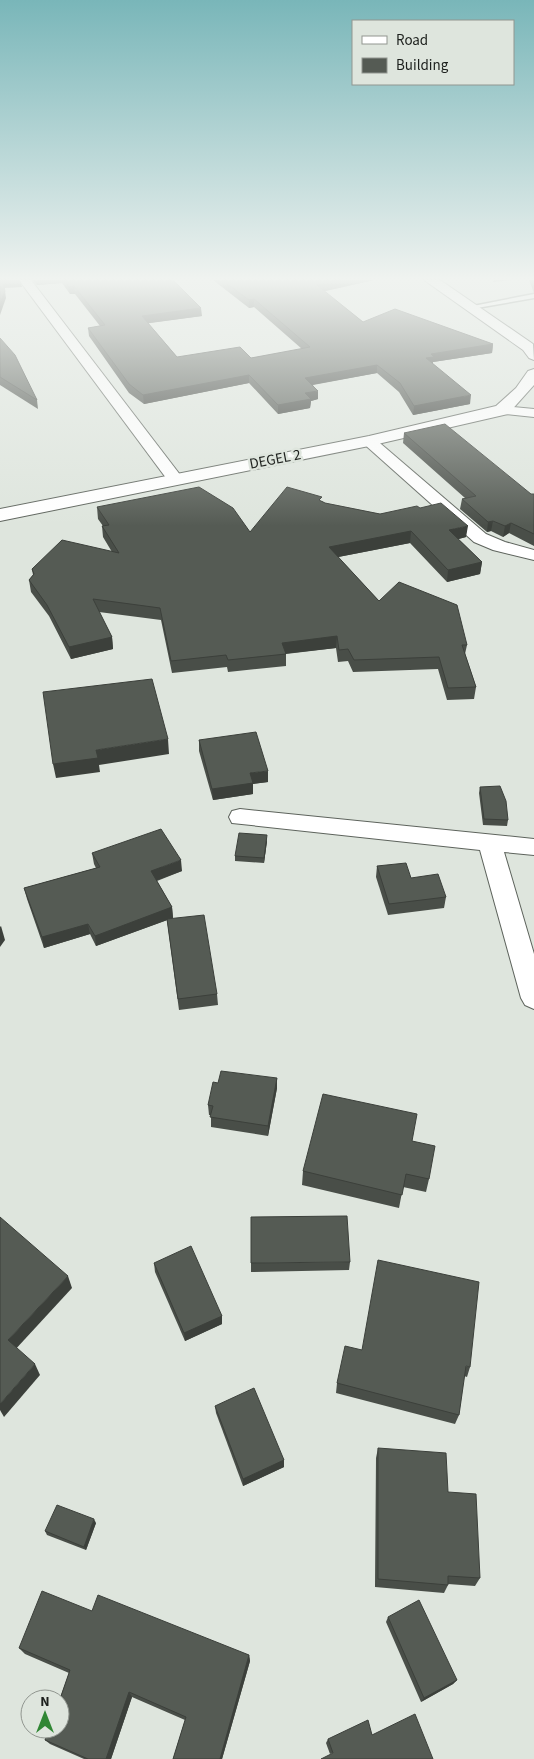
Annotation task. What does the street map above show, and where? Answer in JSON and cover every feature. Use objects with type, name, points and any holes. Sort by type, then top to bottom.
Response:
[{"type":"street","points":[[87,362],[175,479]]},
{"type":"street","points":[[502,410],[522,391],[534,374]]},
{"type":"street","points":[[502,410],[534,413]]},
{"type":"street","name":"DEGEL 2","points":[[0,515],[369,441],[502,410]]},
{"type":"street","points":[[369,441],[480,538],[499,546],[534,554]]},
{"type":"street","points":[[240,817],[534,847]]},
{"type":"street","points":[[490,843],[534,998]]},
{"type":"building","points":[[0,362],[18,362],[37,400],[0,377]]},
{"type":"building","points":[[113,362],[431,362],[471,395],[414,406],[400,383],[377,365],[305,378],[318,391],[305,393],[311,399],[278,405],[249,375],[143,395],[129,384]]},
{"type":"building","points":[[445,424],[531,494],[534,494],[534,534],[511,523],[505,526],[493,521],[488,522],[462,499],[476,496],[404,433]]},
{"type":"building","points":[[199,487],[233,508],[250,532],[287,487],[322,497],[319,500],[325,503],[380,514],[441,503],[468,526],[449,530],[482,562],[448,570],[411,531],[329,547],[379,601],[399,582],[457,605],[467,645],[462,645],[476,687],[448,688],[439,657],[354,660],[348,649],[339,650],[337,636],[282,643],[286,654],[228,660],[226,655],[171,661],[160,608],[93,599],[112,637],[69,647],[47,605],[29,580],[34,574],[32,569],[62,540],[119,553],[102,526],[109,525],[97,507]]},
{"type":"building","points":[[152,679],[168,739],[96,750],[98,758],[53,764],[43,692]]},
{"type":"building","points":[[256,732],[268,771],[250,773],[253,783],[212,789],[199,740]]},
{"type":"building","points":[[500,786],[506,801],[508,820],[484,819],[480,787]]},
{"type":"building","points":[[161,829],[181,860],[151,871],[172,907],[95,936],[88,924],[42,937],[24,888],[100,867],[92,853]]},
{"type":"building","points":[[239,833],[267,835],[264,858],[235,856]]},
{"type":"building","points":[[406,863],[411,878],[438,874],[446,897],[389,904],[377,866]]},
{"type":"building","points":[[204,915],[217,994],[178,999],[167,919]]},
{"type":"building","points":[[221,1071],[277,1078],[268,1126],[210,1117],[213,1106],[208,1105],[213,1082],[218,1083]]},
{"type":"building","points":[[323,1094],[417,1114],[412,1141],[435,1146],[429,1179],[406,1174],[402,1195],[303,1171]]},
{"type":"building","points":[[347,1216],[350,1262],[251,1263],[251,1217]]},
{"type":"building","points":[[0,1217],[68,1276],[8,1340],[35,1364],[0,1404]]},
{"type":"building","points":[[191,1246],[222,1316],[184,1333],[154,1263]]},
{"type":"building","points":[[378,1260],[479,1282],[470,1367],[466,1366],[459,1415],[337,1383],[345,1346],[362,1350]]},
{"type":"building","points":[[254,1388],[284,1460],[243,1479],[215,1406]]},
{"type":"building","points":[[378,1448],[446,1453],[448,1492],[476,1494],[480,1578],[448,1576],[448,1585],[378,1579]]},
{"type":"building","points":[[57,1505],[94,1519],[84,1547],[45,1531]]},
{"type":"building","points":[[42,1591],[92,1611],[98,1595],[249,1655],[220,1759],[173,1759],[186,1717],[129,1692],[106,1759],[88,1759],[45,1740],[70,1739],[70,1689],[63,1689],[70,1670],[19,1648]]},
{"type":"building","points":[[419,1600],[457,1680],[424,1698],[388,1617]]},
{"type":"building","points":[[415,1714],[433,1759],[321,1759],[333,1753],[328,1739],[368,1720],[372,1735]]}]
